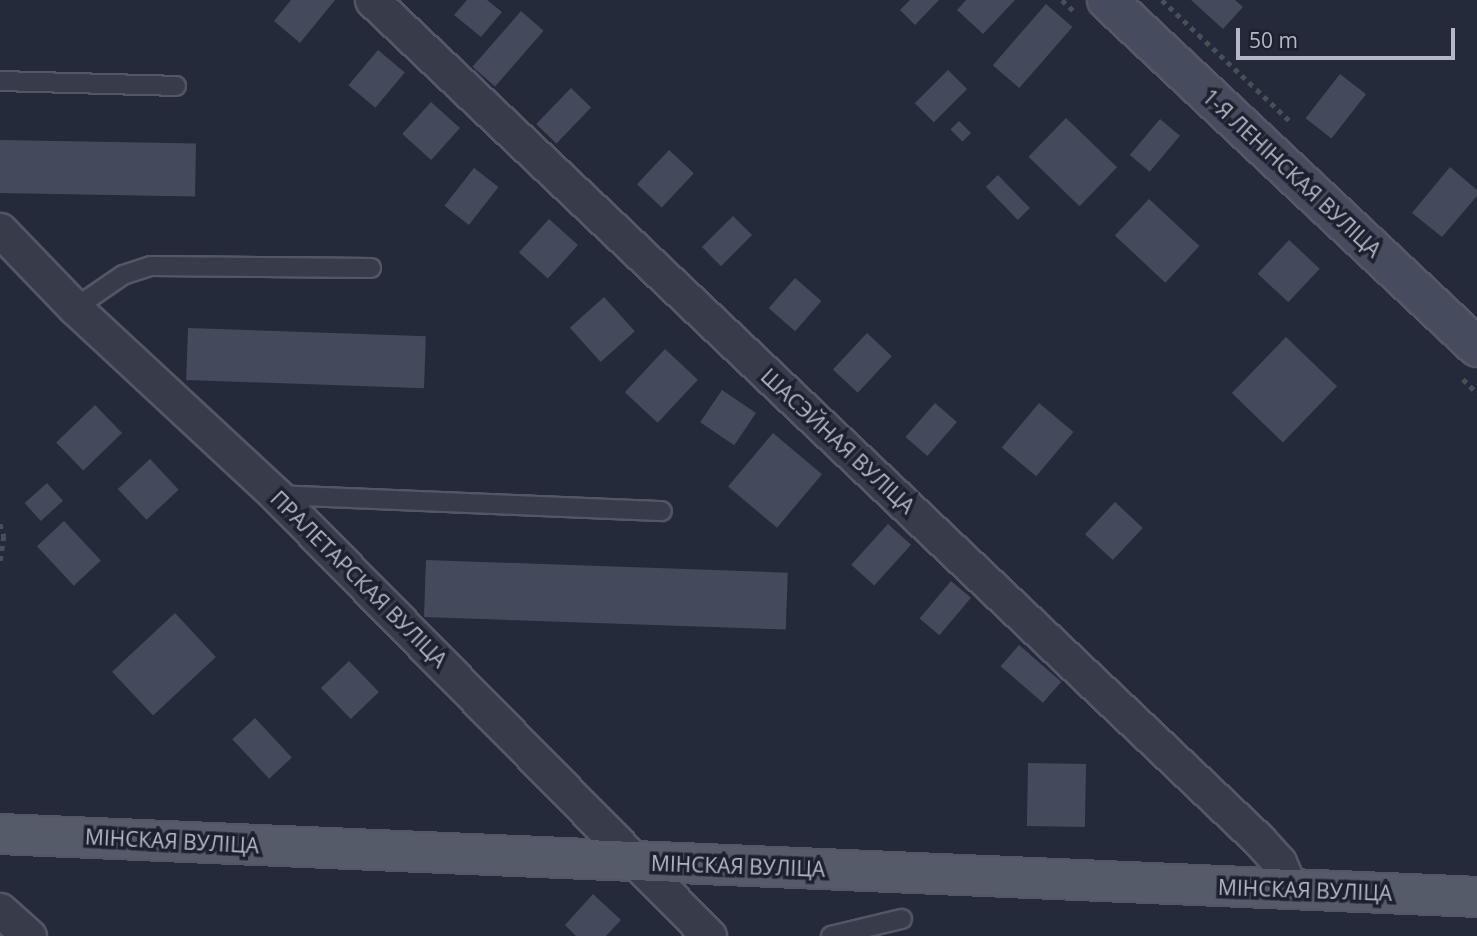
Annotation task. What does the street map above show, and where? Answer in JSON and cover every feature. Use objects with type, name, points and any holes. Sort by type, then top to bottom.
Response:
[{"type":"main road","name":"1-Я ЛЕНІНСКАЯ ВУЛІЦА","points":[[1107,0],[1477,347]]},
{"type":"main road","name":"МІНСКАЯ ВУЛІЦА","points":[[0,834],[1477,897]]},
{"type":"street","name":"ШАСЭЙНАЯ ВУЛІЦА","points":[[373,0],[1259,839],[1283,869],[1291,890]]},
{"type":"street","name":"ПРАЛЕТАРСКАЯ ВУЛІЦА","points":[[0,230],[75,308],[276,495],[640,862],[709,936]]},
{"type":"street","points":[[0,910],[29,936]]},
{"type":"lane","points":[[0,80],[176,86]]},
{"type":"lane","points":[[75,308],[123,275],[151,266],[371,268]]},
{"type":"lane","points":[[276,495],[662,511]]},
{"type":"lane","points":[[831,936],[902,919]]},
{"type":"path","points":[[0,524],[4,536],[0,564]]},
{"type":"building","points":[[291,0],[335,0],[300,43],[274,21]]},
{"type":"building","points":[[467,0],[487,0],[502,12],[481,37],[454,15]]},
{"type":"building","points":[[910,0],[939,0],[915,25],[900,10]]},
{"type":"building","points":[[966,0],[1015,0],[983,34],[957,10]]},
{"type":"building","points":[[1191,0],[1235,0],[1243,7],[1223,29]]},
{"type":"building","points":[[1046,4],[1072,27],[1019,88],[993,65]]},
{"type":"building","points":[[521,11],[544,31],[495,87],[472,67]]},
{"type":"building","points":[[378,50],[405,72],[375,108],[348,85]]},
{"type":"building","points":[[948,70],[967,89],[934,122],[915,103]]},
{"type":"building","points":[[1340,74],[1366,94],[1332,138],[1306,118]]},
{"type":"building","points":[[571,88],[591,107],[556,143],[536,124]]},
{"type":"building","points":[[431,102],[460,128],[431,160],[402,134]]},
{"type":"building","points":[[1066,118],[1117,167],[1080,206],[1028,157]]},
{"type":"building","points":[[1160,119],[1180,136],[1150,172],[1130,155]]},
{"type":"building","points":[[959,121],[971,133],[963,142],[951,129]]},
{"type":"building","points":[[0,140],[196,143],[195,196],[0,193]]},
{"type":"building","points":[[669,150],[694,173],[662,208],[637,184]]},
{"type":"building","points":[[1450,167],[1477,190],[1477,196],[1442,237],[1412,213]]},
{"type":"building","points":[[474,168],[498,187],[469,225],[444,206]]},
{"type":"building","points":[[998,175],[1030,208],[1018,220],[986,187]]},
{"type":"building","points":[[1149,199],[1199,246],[1165,283],[1115,236]]},
{"type":"building","points":[[733,216],[752,235],[721,266],[702,247]]},
{"type":"building","points":[[549,219],[578,245],[548,279],[519,252]]},
{"type":"building","points":[[1289,240],[1320,269],[1288,302],[1258,274]]},
{"type":"building","points":[[795,278],[821,301],[795,331],[769,308]]},
{"type":"building","points":[[604,297],[635,331],[601,362],[570,328]]},
{"type":"building","points":[[188,328],[426,336],[424,388],[186,380]]},
{"type":"building","points":[[867,333],[892,356],[858,393],[833,370]]},
{"type":"building","points":[[1286,337],[1337,386],[1283,442],[1232,393]]},
{"type":"building","points":[[665,349],[698,380],[658,423],[625,392]]},
{"type":"building","points":[[722,390],[756,413],[734,445],[700,422]]},
{"type":"building","points":[[935,403],[957,422],[927,456],[905,437]]},
{"type":"building","points":[[1039,403],[1073,432],[1036,476],[1002,447]]},
{"type":"building","points":[[95,405],[122,433],[83,471],[56,443]]},
{"type":"building","points":[[773,433],[822,474],[777,528],[728,487]]},
{"type":"building","points":[[150,459],[179,490],[146,520],[118,489]]},
{"type":"building","points":[[47,483],[63,501],[41,521],[25,503]]},
{"type":"building","points":[[1115,502],[1143,528],[1113,560],[1085,534]]},
{"type":"building","points":[[64,521],[101,560],[74,586],[37,546]]},
{"type":"building","points":[[888,524],[911,545],[874,586],[851,565]]},
{"type":"building","points":[[426,560],[788,573],[786,630],[424,617]]},
{"type":"building","points":[[951,581],[971,598],[939,635],[920,619]]},
{"type":"building","points":[[175,613],[216,657],[153,716],[112,672]]},
{"type":"building","points":[[1019,645],[1061,682],[1043,703],[1001,666]]},
{"type":"building","points":[[349,661],[379,692],[351,719],[321,688]]},
{"type":"building","points":[[255,718],[292,757],[269,779],[232,739]]},
{"type":"building","points":[[1028,763],[1086,764],[1085,827],[1027,826]]},
{"type":"building","points":[[593,894],[621,920],[606,936],[576,936],[565,925]]}]
